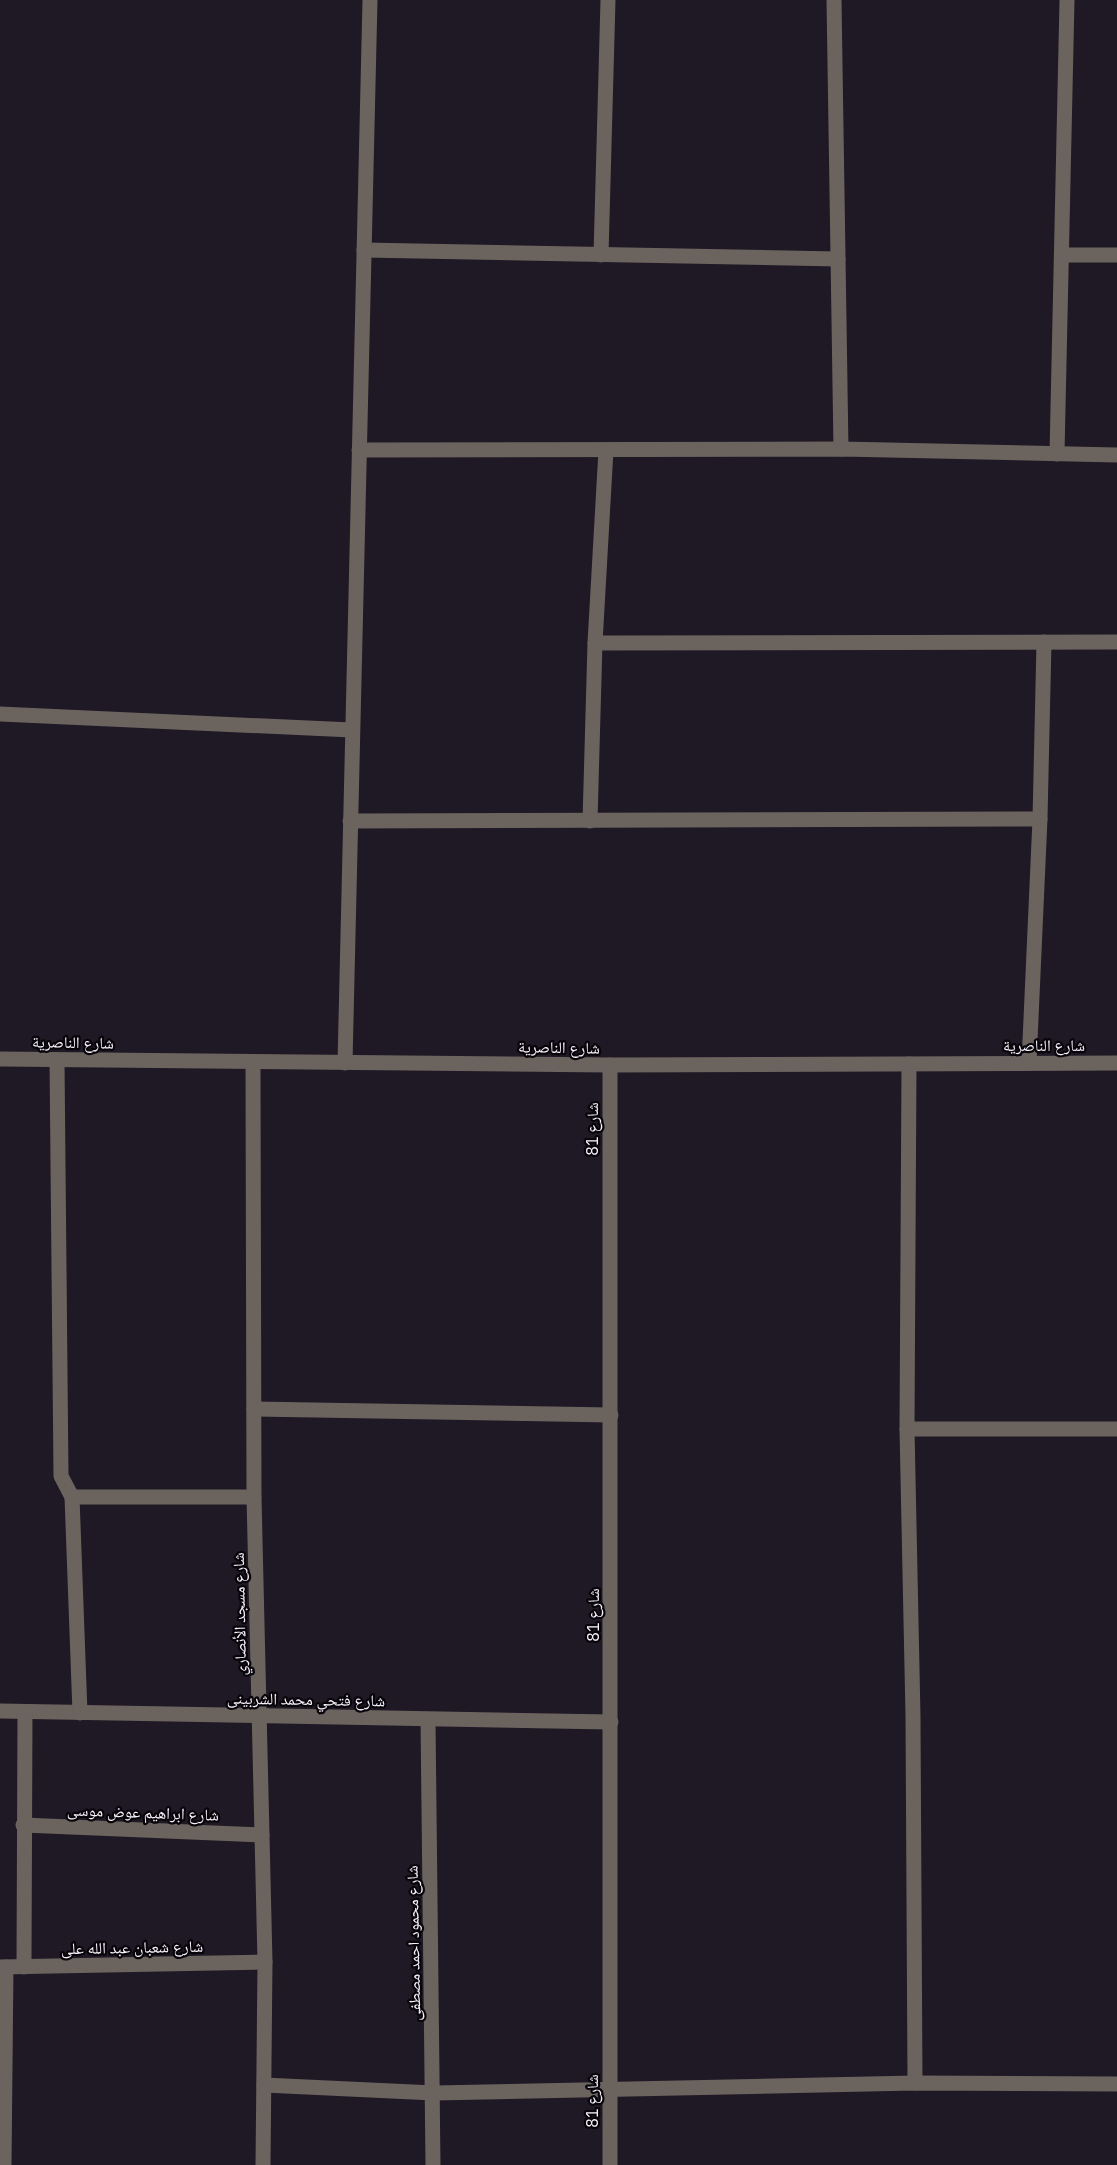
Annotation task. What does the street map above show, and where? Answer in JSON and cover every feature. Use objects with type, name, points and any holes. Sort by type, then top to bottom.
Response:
[{"type":"street","points":[[345,1063],[370,0]]},
{"type":"street","points":[[601,255],[608,0]]},
{"type":"street","points":[[834,0],[841,449]]},
{"type":"street","points":[[1057,454],[1068,0]]},
{"type":"street","points":[[363,250],[838,259]]},
{"type":"street","points":[[1062,255],[1117,255]]},
{"type":"street","points":[[358,450],[841,449],[1117,455]]},
{"type":"street","points":[[590,821],[595,643],[606,450]]},
{"type":"street","points":[[1029,1063],[1040,819],[1044,642]]},
{"type":"street","points":[[595,643],[1117,642]]},
{"type":"street","points":[[0,714],[352,730]]},
{"type":"street","points":[[350,821],[1040,819]]},
{"type":"street","name":"شارع الناصرية","points":[[0,1059],[610,1065],[1117,1063]]},
{"type":"street","points":[[57,1060],[61,1476],[72,1497],[80,1713]]},
{"type":"street","name":"شارع مسجد الأنصاري","points":[[253,1062],[254,1497],[265,1962],[263,2165]]},
{"type":"street","points":[[909,1064],[907,1429],[913,1728],[915,2083]]},
{"type":"street","name":"شارع 81","points":[[610,1065],[610,2165]]},
{"type":"street","points":[[254,1409],[611,1415]]},
{"type":"street","points":[[907,1429],[1117,1429]]},
{"type":"street","points":[[72,1497],[254,1497]]},
{"type":"street","name":"شارع فتحي محمد الشربينى","points":[[0,1711],[611,1722]]},
{"type":"street","points":[[24,1967],[25,1712]]},
{"type":"street","name":"شارع محمود احمد مصطفى","points":[[428,1720],[434,2092],[433,2165]]},
{"type":"street","name":"شارع ابراهيم عوض موسى","points":[[23,1825],[262,1835]]},
{"type":"street","name":"شارع شعبان عبد الله على","points":[[3,1967],[265,1962]]},
{"type":"street","points":[[3,1967],[4,2165]]},
{"type":"street","points":[[264,2085],[434,2092],[610,2091],[915,2083],[1117,2084]]}]
